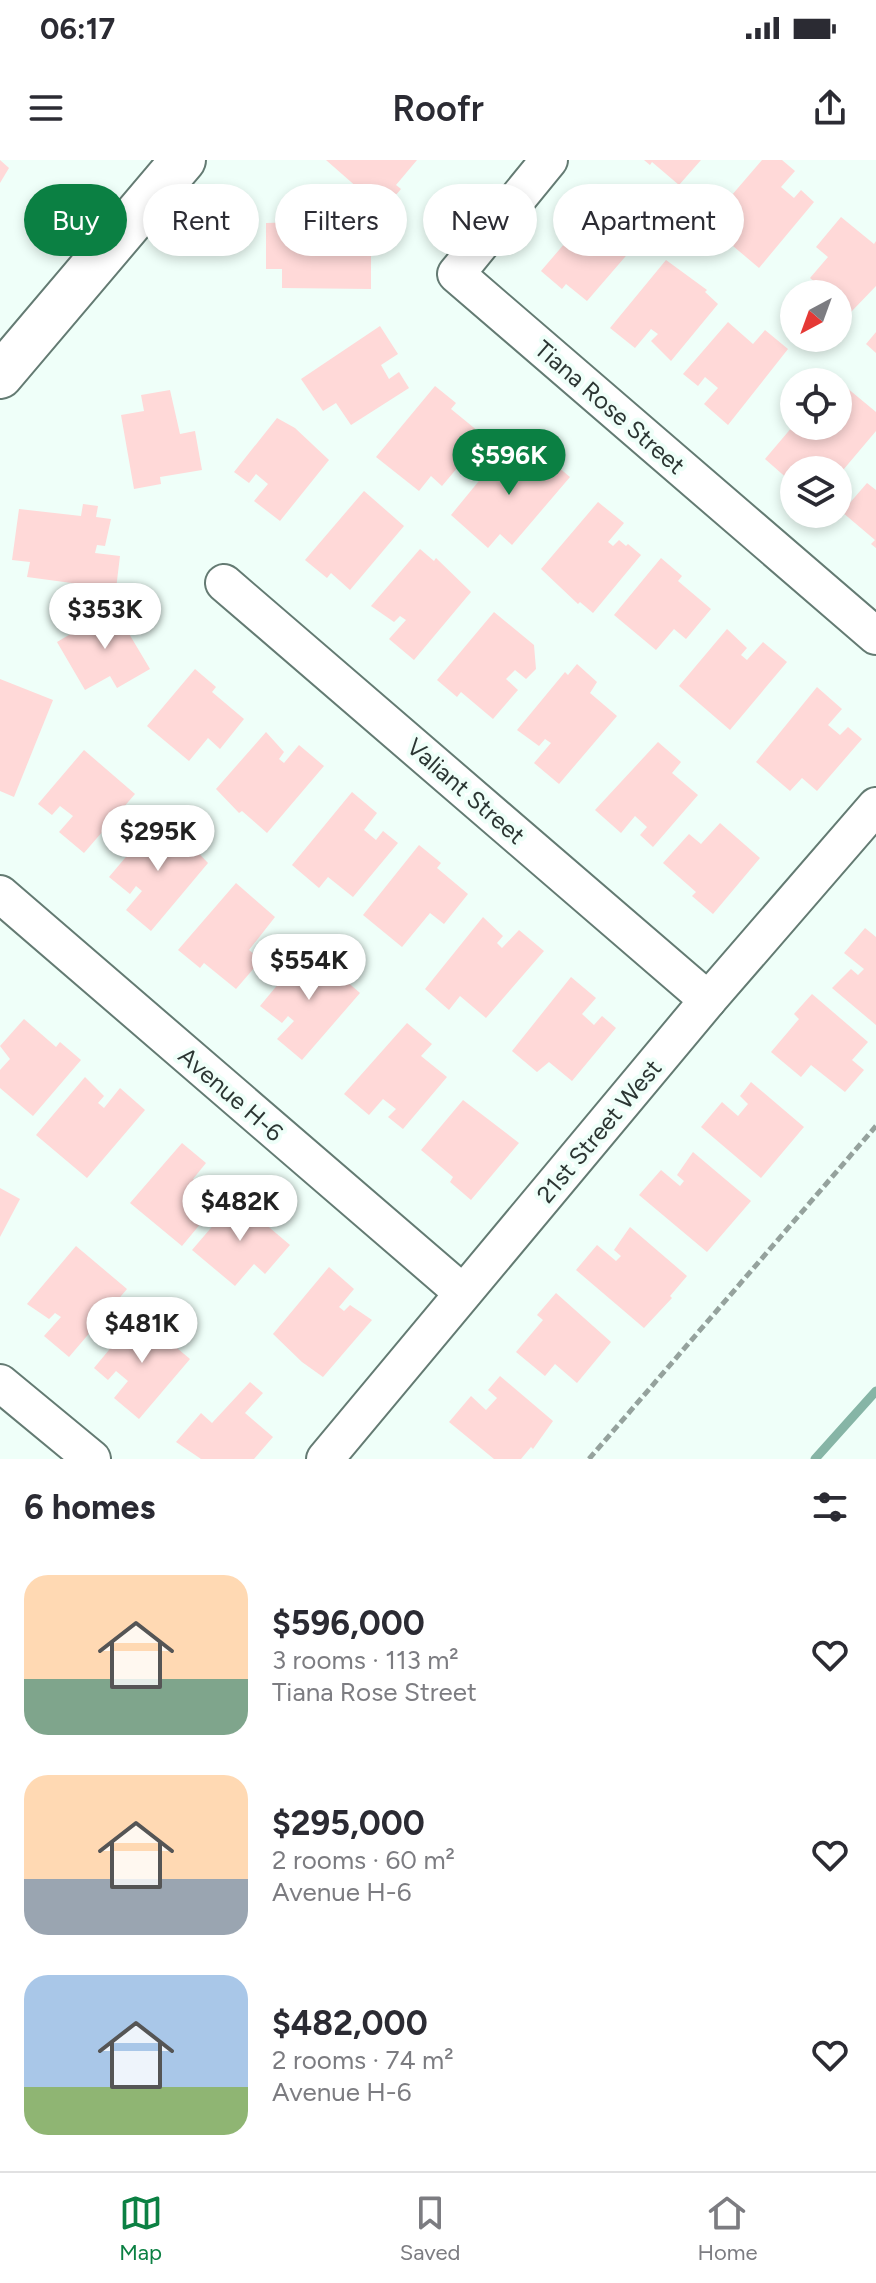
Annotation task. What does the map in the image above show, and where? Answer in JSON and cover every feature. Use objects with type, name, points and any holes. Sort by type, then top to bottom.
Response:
[{"type":"main road","points":[[0,376],[183,160]]},
{"type":"street","name":"Tiana Rose Street","points":[[549,160],[456,274],[876,636]]},
{"type":"street","name":"Valiant Street","points":[[224,583],[708,1000]]},
{"type":"street","name":"21st Street West","points":[[325,1459],[708,1000],[876,806]]},
{"type":"street","name":"Avenue H-6","points":[[0,894],[463,1293]]},
{"type":"street","points":[[0,1383],[92,1459]]},
{"type":"path","points":[[589,1459],[876,1126]]},
{"type":"building","points":[[0,160],[9,168],[0,183]]},
{"type":"building","points":[[326,160],[417,160],[397,184],[353,184]]},
{"type":"building","points":[[644,160],[701,160],[680,184],[652,162],[650,165]]},
{"type":"building","points":[[762,160],[782,160],[795,171],[781,187],[794,198],[801,190],[814,202],[759,268],[744,255],[744,184],[741,184]]},
{"type":"building","points":[[841,217],[874,244],[876,241],[876,286],[852,311],[852,280],[810,278],[828,257],[816,247]]},
{"type":"building","points":[[266,223],[275,223],[275,256],[371,256],[371,289],[282,288],[282,269],[266,269]]},
{"type":"building","points":[[554,256],[626,256],[587,301],[566,284],[562,289],[541,271]]},
{"type":"building","points":[[666,260],[707,290],[705,292],[718,304],[671,361],[651,341],[658,334],[651,329],[635,348],[610,328]]},
{"type":"building","points":[[728,322],[753,344],[765,330],[780,342],[780,352],[786,352],[728,425],[704,404],[718,388],[705,377],[698,386],[683,374]]},
{"type":"building","points":[[380,326],[398,354],[381,365],[389,379],[399,372],[409,388],[351,425],[336,403],[323,411],[301,379]]},
{"type":"building","points":[[876,332],[876,353],[866,344]]},
{"type":"building","points":[[435,386],[456,403],[451,409],[484,436],[442,486],[431,476],[419,491],[376,457]]},
{"type":"building","points":[[170,390],[180,434],[195,431],[202,470],[160,477],[161,484],[134,489],[121,415],[144,411],[141,395]]},
{"type":"building","points":[[852,392],[876,412],[876,431],[852,459],[852,456],[780,456],[780,472],[765,459],[781,440],[852,440]]},
{"type":"building","points":[[277,418],[295,428],[329,460],[280,521],[254,501],[268,484],[256,474],[249,483],[234,472]]},
{"type":"building","points":[[510,443],[529,463],[524,470],[529,474],[545,456],[570,477],[512,545],[500,534],[488,548],[451,515]]},
{"type":"building","points":[[867,483],[876,490],[876,548],[871,544],[875,540],[852,520],[852,500]]},
{"type":"building","points":[[364,491],[404,526],[350,590],[331,573],[327,578],[305,560]]},
{"type":"building","points":[[598,502],[624,523],[608,542],[613,546],[619,540],[641,555],[593,613],[580,602],[578,604],[541,569]]},
{"type":"building","points":[[83,504],[98,506],[96,517],[111,519],[105,546],[97,545],[95,553],[120,556],[116,589],[27,577],[30,562],[12,560],[19,509],[81,516]]},
{"type":"building","points":[[420,549],[434,561],[436,558],[471,592],[414,660],[389,639],[406,620],[400,616],[394,622],[371,606]]},
{"type":"building","points":[[661,558],[682,576],[678,581],[711,609],[686,639],[674,629],[656,650],[614,615]]},
{"type":"building","points":[[120,605],[135,629],[128,632],[150,669],[117,688],[110,676],[85,690],[57,642]]},
{"type":"building","points":[[494,612],[534,645],[536,669],[526,679],[515,670],[506,679],[518,690],[493,719],[461,692],[457,697],[437,680]]},
{"type":"building","points":[[727,629],[747,648],[741,655],[747,660],[763,642],[787,662],[730,730],[679,686]]},
{"type":"building","points":[[577,664],[597,682],[590,693],[617,716],[559,784],[534,763],[551,743],[545,739],[539,746],[517,730],[565,672],[568,675]]},
{"type":"building","points":[[195,669],[216,687],[212,692],[244,719],[220,749],[208,738],[189,761],[147,726]]},
{"type":"building","points":[[0,679],[53,700],[14,797],[0,791]]},
{"type":"building","points":[[817,687],[842,709],[828,725],[840,735],[848,727],[862,739],[817,791],[802,778],[790,791],[756,762]]},
{"type":"building","points":[[266,732],[284,752],[279,759],[284,763],[299,745],[324,766],[267,833],[242,811],[239,813],[216,789]]},
{"type":"building","points":[[658,742],[681,762],[672,773],[698,795],[653,847],[640,835],[647,827],[635,816],[621,833],[595,810]]},
{"type":"building","points":[[84,750],[135,794],[84,853],[59,832],[73,816],[60,806],[52,815],[38,804]]},
{"type":"building","points":[[352,792],[377,813],[364,830],[376,840],[383,831],[398,843],[353,897],[328,877],[319,888],[292,865]]},
{"type":"building","points":[[157,820],[185,839],[208,863],[151,931],[126,910],[142,891],[136,886],[130,894],[109,877]]},
{"type":"building","points":[[720,823],[760,858],[713,914],[692,896],[696,892],[663,863],[689,834],[701,844]]},
{"type":"building","points":[[419,845],[441,863],[437,868],[468,894],[444,924],[430,913],[402,947],[363,915]]},
{"type":"building","points":[[236,883],[275,917],[249,950],[261,960],[236,989],[204,963],[200,968],[178,950]]},
{"type":"building","points":[[483,917],[503,936],[497,943],[502,948],[519,930],[544,951],[486,1018],[460,996],[449,1010],[425,989]]},
{"type":"building","points":[[865,928],[876,937],[876,1025],[832,988],[851,969],[858,975],[864,969],[844,953]]},
{"type":"building","points":[[308,948],[360,993],[302,1060],[277,1039],[294,1021],[288,1016],[282,1023],[260,1006]]},
{"type":"building","points":[[571,977],[596,998],[582,1014],[594,1025],[602,1016],[616,1028],[572,1081],[549,1062],[537,1072],[512,1051]]},
{"type":"building","points":[[812,994],[868,1042],[852,1060],[864,1070],[845,1092],[811,1065],[801,1077],[771,1052],[799,1019],[794,1014]]},
{"type":"building","points":[[24,1019],[56,1047],[60,1042],[81,1060],[33,1116],[0,1088],[0,1070],[10,1059],[0,1046]]},
{"type":"building","points":[[407,1023],[432,1044],[421,1056],[447,1077],[403,1129],[388,1117],[396,1109],[383,1099],[369,1115],[344,1094]]},
{"type":"building","points":[[85,1077],[104,1096],[98,1103],[104,1108],[120,1088],[145,1110],[87,1178],[36,1135]]},
{"type":"building","points":[[751,1082],[804,1127],[761,1178],[701,1127],[722,1102],[738,1116],[748,1104],[740,1096]]},
{"type":"building","points":[[463,1100],[519,1143],[471,1200],[450,1182],[453,1177],[421,1150]]},
{"type":"building","points":[[182,1143],[206,1163],[193,1179],[205,1190],[212,1182],[226,1193],[182,1246],[130,1203]]},
{"type":"building","points":[[693,1152],[751,1201],[707,1252],[639,1195],[661,1170],[680,1186],[684,1181],[677,1175]]},
{"type":"building","points":[[0,1188],[20,1199],[0,1237]]},
{"type":"building","points":[[240,1194],[261,1212],[257,1217],[290,1245],[265,1274],[254,1264],[235,1286],[192,1250]]},
{"type":"building","points":[[630,1227],[687,1276],[670,1296],[672,1298],[644,1328],[576,1270],[597,1245],[616,1261],[621,1256],[614,1250]]},
{"type":"building","points":[[76,1246],[127,1289],[69,1357],[44,1336],[61,1317],[55,1313],[49,1319],[27,1304]]},
{"type":"building","points":[[329,1267],[354,1289],[339,1307],[344,1311],[350,1305],[372,1320],[323,1377],[273,1334]]},
{"type":"building","points":[[556,1293],[611,1342],[577,1383],[555,1364],[545,1376],[516,1352],[543,1320],[537,1315]]},
{"type":"building","points":[[138,1315],[167,1336],[165,1338],[190,1359],[139,1419],[114,1398],[128,1381],[116,1371],[108,1380],[94,1368]]},
{"type":"building","points":[[500,1376],[553,1421],[533,1449],[531,1447],[521,1459],[494,1459],[449,1422],[471,1396],[486,1410],[497,1398],[488,1390]]},
{"type":"building","points":[[250,1382],[263,1393],[245,1413],[273,1437],[254,1459],[201,1459],[176,1442],[201,1413],[212,1423]]},
{"type":"waterway","points":[[815,1459],[876,1391]]}]
